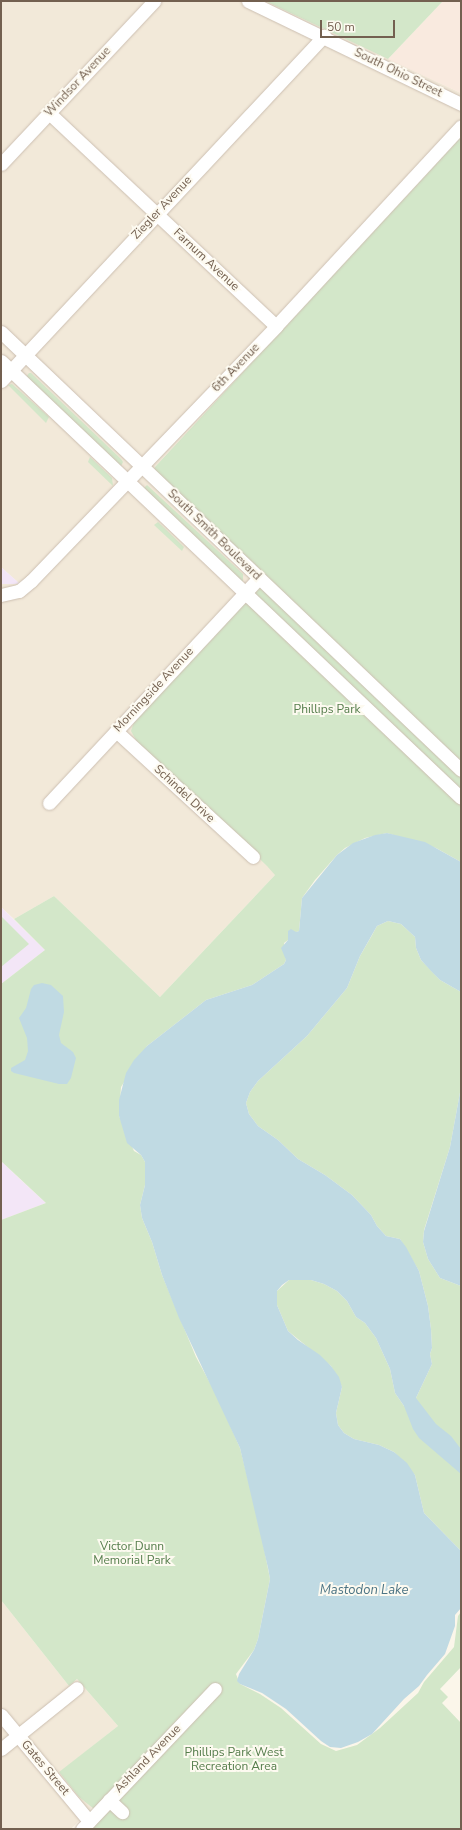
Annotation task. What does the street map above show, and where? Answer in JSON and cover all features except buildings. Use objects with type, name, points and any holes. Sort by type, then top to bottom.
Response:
[{"type":"street","name":"Windsor Avenue","points":[[3,158],[49,113],[154,1]]},
{"type":"street","name":"South Ohio Street","points":[[248,1],[324,36],[461,104]]},
{"type":"street","name":"Ziegler Avenue","points":[[1,381],[324,36]]},
{"type":"street","name":"Farnum Avenue","points":[[49,113],[276,326]]},
{"type":"street","name":"6th Avenue","points":[[1,595],[18,591],[31,581],[129,481],[276,326],[461,126]]},
{"type":"street","name":"South Smith Boulevard","points":[[1,332],[461,770]]},
{"type":"street","name":"South Smith Boulevard","points":[[1,361],[461,798]]},
{"type":"street","name":"Morningside Avenue","points":[[49,803],[259,578]]},
{"type":"street","name":"Schindel Drive","points":[[116,731],[253,857]]},
{"type":"street","points":[[413,752],[427,737]]},
{"type":"street","points":[[1,1749],[78,1688]]},
{"type":"street","name":"Ashland Avenue","points":[[86,1825],[215,1689]]},
{"type":"street","name":"Gates Street","points":[[1,1714],[86,1825]]},
{"type":"street","points":[[109,1800],[122,1812]]},
{"type":"shaded area","points":[[1,1],[265,1],[461,93],[461,137],[155,467],[266,579],[147,753],[276,874],[160,997],[54,896],[14,919],[1,907],[1,584],[20,584],[1,567]]},
{"type":"shaded area","points":[[443,1],[461,1],[461,93],[388,59]]},
{"type":"shaded area","points":[[1,567],[20,584],[1,584]]},
{"type":"shaded area","points":[[1,907],[45,950],[1,984]]},
{"type":"shaded area","points":[[1,1161],[22,1181],[46,1203],[1,1220]]},
{"type":"shaded area","points":[[1,1600],[69,1686],[77,1679],[118,1726],[60,1772],[79,1797],[92,1807],[71,1829],[1,1829]]},
{"type":"green space","points":[[265,1],[443,1],[388,59]]},
{"type":"green space","points":[[461,137],[461,862],[436,848],[387,833],[365,838],[345,848],[315,880],[302,898],[299,931],[288,935],[288,940],[284,943],[286,960],[284,964],[252,985],[206,1000],[147,1046],[121,1087],[119,1116],[134,1151],[141,1155],[145,1162],[145,1185],[140,1205],[142,1218],[152,1242],[162,1275],[196,1357],[216,1394],[240,1448],[259,1523],[270,1579],[258,1639],[254,1650],[236,1674],[240,1684],[260,1694],[281,1708],[321,1744],[336,1751],[357,1745],[380,1728],[418,1693],[424,1682],[454,1647],[458,1616],[461,1612],[461,1667],[440,1689],[448,1697],[442,1703],[461,1723],[461,1829],[77,1829],[94,1809],[79,1797],[59,1772],[118,1726],[77,1679],[69,1686],[1,1600],[1,1220],[46,1203],[1,1161],[1,984],[45,950],[14,919],[54,896],[160,997],[275,875],[137,742],[131,731],[135,719],[266,579],[154,470],[155,467]]},
{"type":"green space","points":[[29,373],[31,373],[121,459],[123,462],[121,466],[26,377]]},
{"type":"green space","points":[[12,384],[49,417],[46,423],[8,385]]},
{"type":"green space","points":[[90,457],[112,478],[113,486],[88,462]]},
{"type":"green space","points":[[147,485],[243,574],[243,581],[241,582],[143,489]]},
{"type":"green space","points":[[158,522],[184,547],[182,551],[154,525]]},
{"type":"green space","points":[[1,916],[29,944],[1,967]]},
{"type":"green space","points":[[388,921],[401,924],[415,937],[416,948],[421,960],[440,980],[461,992],[461,1087],[450,1147],[424,1230],[423,1242],[428,1259],[440,1278],[461,1286],[461,1551],[424,1513],[415,1475],[394,1452],[379,1445],[354,1439],[344,1433],[338,1425],[336,1413],[342,1387],[331,1366],[288,1331],[277,1305],[277,1291],[289,1280],[311,1280],[324,1284],[337,1291],[347,1301],[356,1317],[365,1323],[376,1338],[390,1369],[395,1393],[404,1406],[416,1398],[432,1364],[430,1354],[432,1348],[431,1329],[428,1306],[419,1271],[400,1239],[386,1236],[377,1226],[371,1215],[352,1195],[325,1175],[298,1159],[278,1140],[258,1126],[249,1114],[246,1103],[250,1092],[258,1081],[307,1036],[347,988],[360,956],[377,926]]},
{"type":"water","name":"Mastodon Lake","points":[[387,833],[425,842],[461,862],[461,992],[440,980],[421,960],[416,948],[415,937],[401,924],[388,921],[377,926],[360,956],[347,988],[307,1036],[258,1081],[250,1092],[246,1103],[249,1114],[258,1126],[278,1140],[298,1159],[325,1175],[352,1195],[371,1215],[377,1226],[386,1236],[400,1239],[406,1247],[419,1271],[428,1306],[431,1329],[432,1348],[430,1354],[432,1364],[416,1398],[436,1424],[451,1436],[461,1449],[461,1474],[419,1438],[413,1429],[404,1406],[395,1393],[390,1369],[376,1338],[365,1323],[356,1317],[347,1301],[337,1291],[324,1284],[311,1280],[289,1280],[282,1285],[277,1291],[277,1305],[288,1331],[320,1355],[339,1377],[342,1387],[336,1413],[338,1425],[344,1433],[354,1439],[379,1445],[394,1452],[407,1463],[415,1475],[424,1513],[461,1551],[461,1608],[455,1615],[455,1626],[445,1654],[419,1686],[404,1699],[372,1734],[358,1742],[341,1748],[330,1747],[321,1741],[286,1709],[262,1693],[240,1684],[237,1681],[239,1674],[254,1650],[258,1639],[270,1579],[268,1568],[240,1448],[179,1318],[142,1218],[140,1205],[145,1185],[145,1162],[141,1155],[127,1143],[119,1116],[119,1100],[126,1073],[134,1060],[147,1046],[206,1000],[252,985],[284,964],[286,960],[281,948],[288,940],[288,931],[291,929],[296,932],[299,931],[302,898],[337,855],[353,843],[375,835]]},
{"type":"water","points":[[42,983],[51,985],[63,996],[64,1012],[59,1035],[61,1043],[73,1052],[76,1058],[71,1078],[67,1084],[59,1084],[11,1071],[11,1068],[25,1060],[28,1051],[27,1038],[19,1018],[26,1008],[31,989],[34,985]]},
{"type":"water","points":[[461,1087],[461,1286],[440,1278],[428,1259],[423,1242],[424,1231],[450,1147]]},
{"type":"park label","name":"Phillips Park","points":[[327,710]]},
{"type":"park label","name":"Victor Dunn Memorial Park","points":[[132,1554]]},
{"type":"park label","name":"Phillips Park West Recreation Area","points":[[234,1760]]}]
